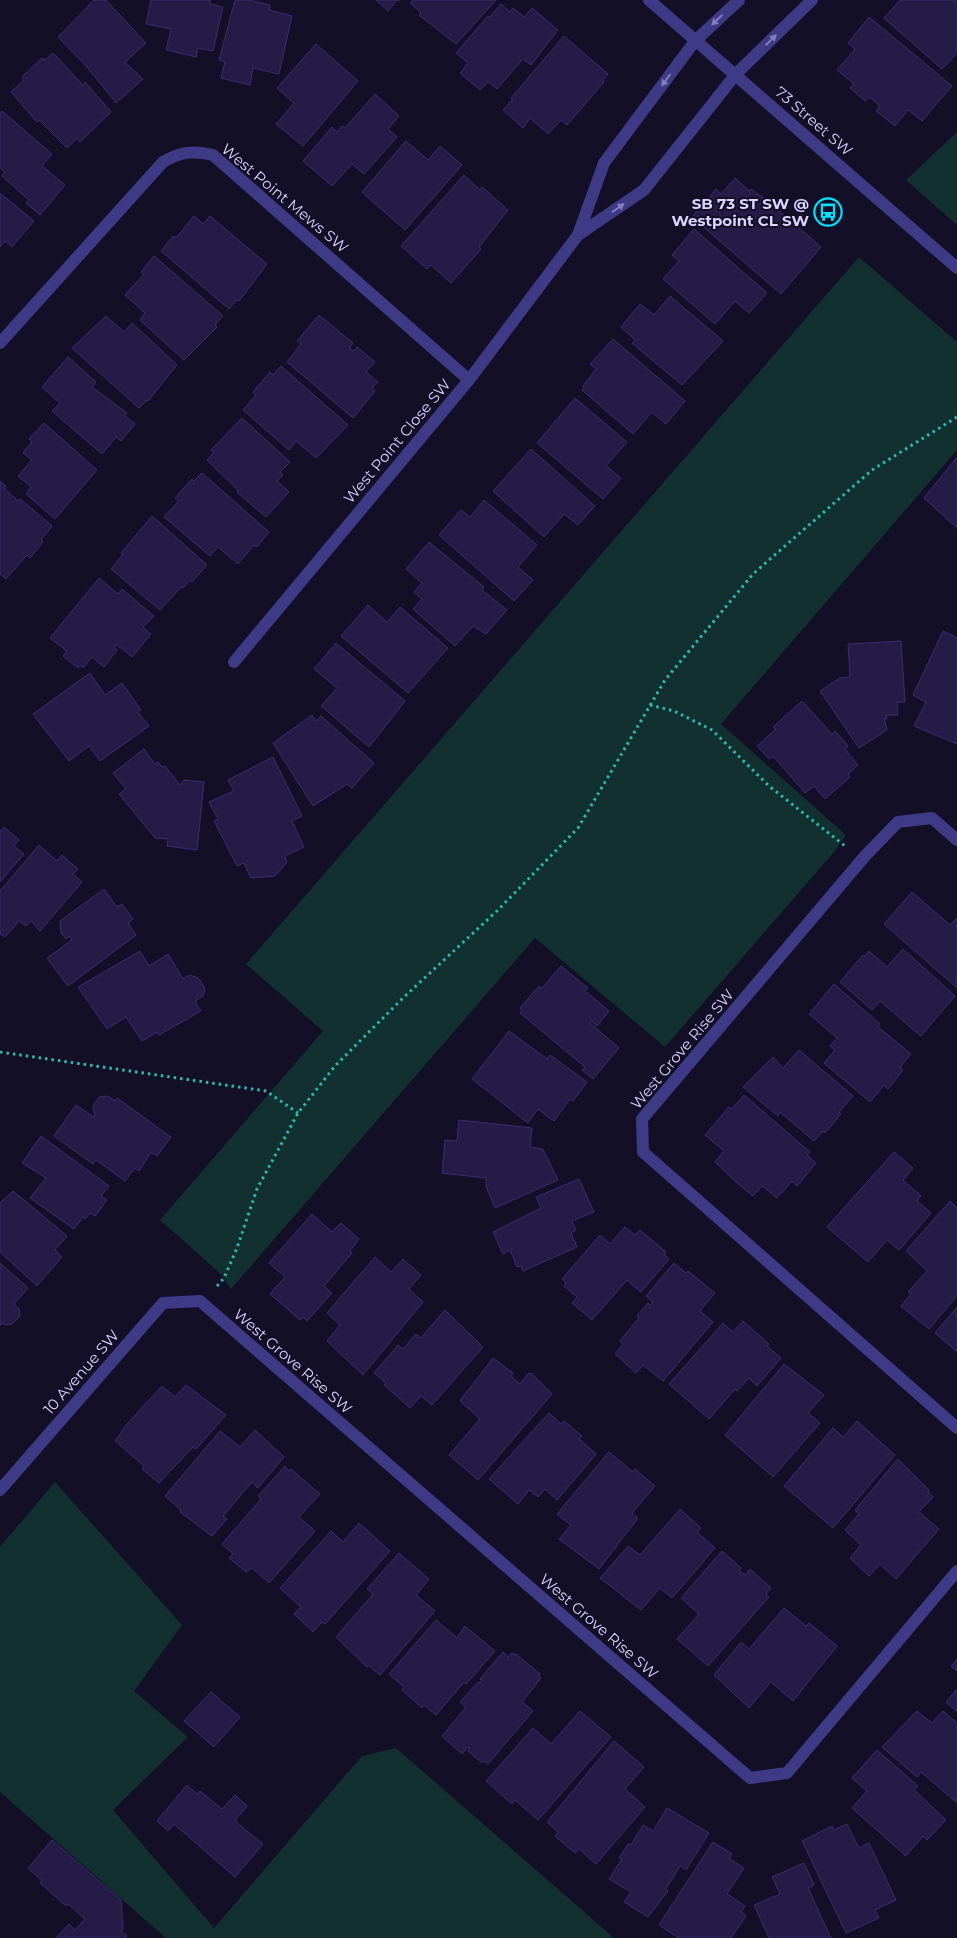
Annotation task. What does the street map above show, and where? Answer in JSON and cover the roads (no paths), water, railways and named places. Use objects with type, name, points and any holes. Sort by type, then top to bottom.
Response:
[{"type":"street","name":"73 Street SW","points":[[649,0],[957,268]]},
{"type":"street","name":"West Point Close SW","points":[[234,662],[469,380],[578,235],[604,163],[695,41],[739,0]]},
{"type":"street","name":"West Point Close SW","points":[[578,235],[644,190],[736,74],[812,0]]},
{"type":"street","name":"West Point Mews SW","points":[[0,343],[163,162],[179,153],[198,152],[213,155],[469,380]]},
{"type":"street","name":"West Grove Rise SW","points":[[957,840],[932,818],[898,822],[865,856],[642,1119],[643,1152],[957,1428]]},
{"type":"street","name":"West Grove Rise SW","points":[[200,1302],[750,1778],[787,1773],[957,1572]]},
{"type":"street","name":"10 Avenue SW","points":[[0,1490],[163,1303],[200,1302]]},
{"type":"place","name":"SB 73 ST SW @ Westpoint CL SW","points":[[828,212]]}]
